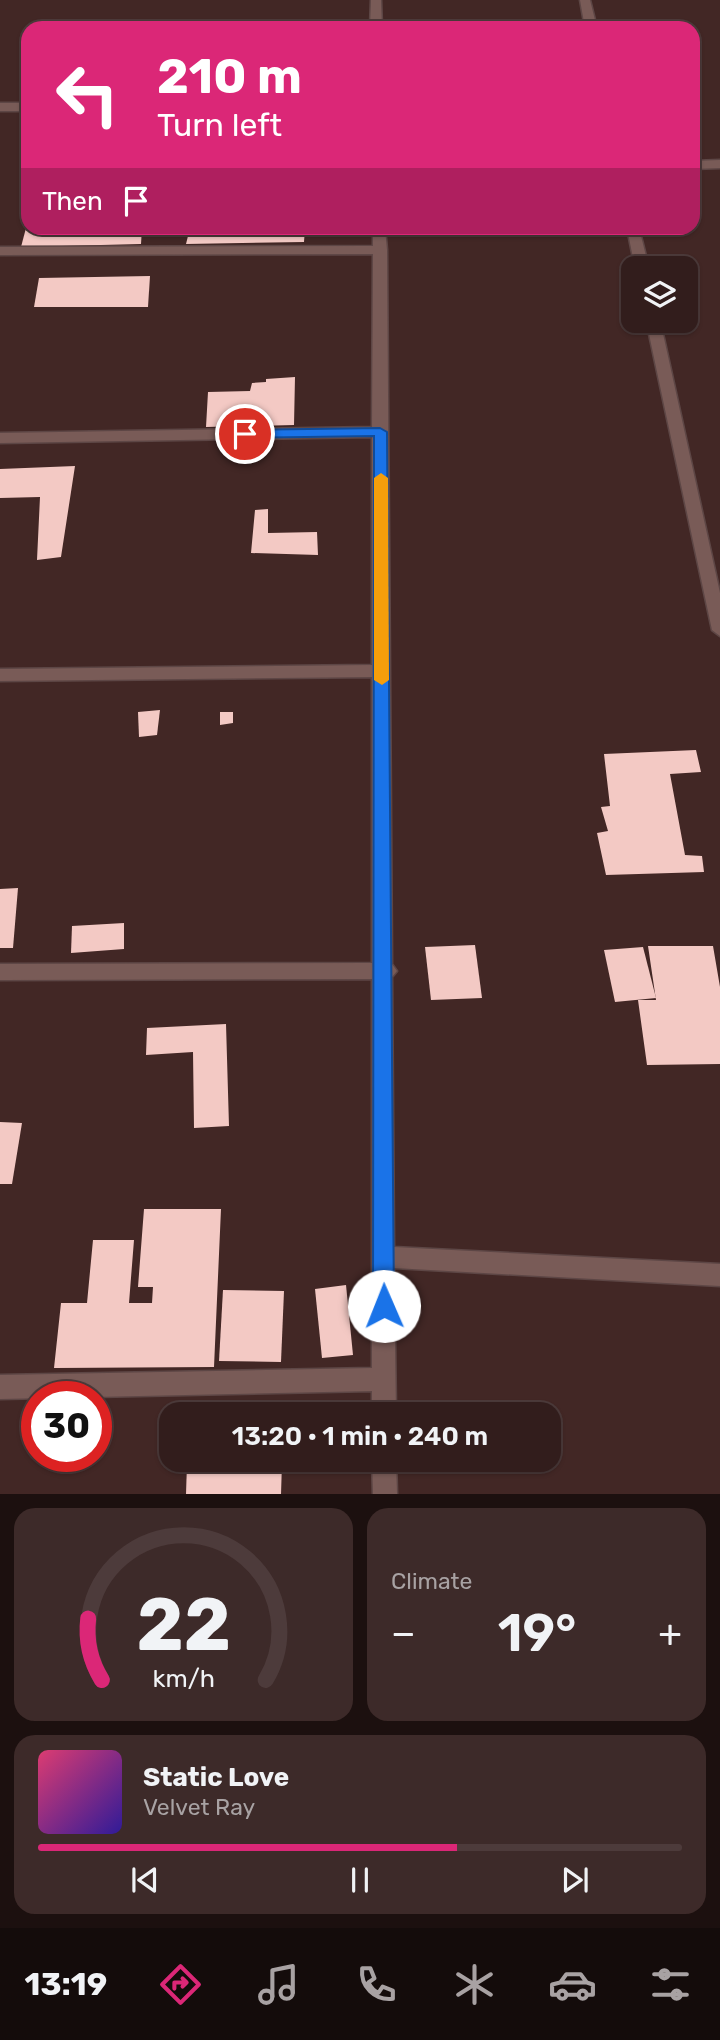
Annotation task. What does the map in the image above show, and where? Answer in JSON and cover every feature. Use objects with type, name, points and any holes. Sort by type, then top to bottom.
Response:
[{"type":"street","points":[[376,0],[376,21]]},
{"type":"street","points":[[585,0],[590,21]]},
{"type":"street","points":[[0,107],[21,107]]},
{"type":"street","points":[[700,165],[720,164]]},
{"type":"street","points":[[379,235],[385,970],[384,1402]]},
{"type":"street","points":[[635,235],[640,256]]},
{"type":"street","points":[[0,251],[380,250]]},
{"type":"street","points":[[656,333],[720,630]]},
{"type":"street","points":[[0,438],[380,432]]},
{"type":"street","points":[[0,675],[382,671]]},
{"type":"street","points":[[0,972],[385,970]]},
{"type":"street","points":[[383,1257],[720,1275]]},
{"type":"street","points":[[0,1387],[384,1378]]},
{"type":"street","points":[[384,1472],[385,1494]]},
{"type":"building","points":[[24,235],[142,235],[141,244],[21,247]]},
{"type":"building","points":[[188,235],[304,235],[304,242],[186,244]]},
{"type":"building","points":[[150,276],[148,307],[34,307],[39,278]]},
{"type":"building","points":[[295,377],[294,425],[206,427],[208,392],[250,391],[252,383]]},
{"type":"building","points":[[75,466],[61,557],[37,560],[40,497],[0,498],[0,469]]},
{"type":"building","points":[[268,509],[268,533],[317,532],[318,555],[251,553],[255,510]]},
{"type":"building","points":[[160,710],[157,735],[139,737],[138,712]]},
{"type":"building","points":[[220,712],[233,712],[233,723],[220,725]]},
{"type":"building","points":[[696,750],[701,772],[670,774],[685,855],[702,856],[704,872],[606,875],[597,833],[608,831],[601,807],[610,806],[604,754]]},
{"type":"building","points":[[18,888],[13,948],[0,948],[0,889]]},
{"type":"building","points":[[124,923],[124,949],[71,953],[72,926]]},
{"type":"building","points":[[475,945],[482,998],[431,1000],[425,947]]},
{"type":"building","points":[[648,946],[713,946],[720,987],[720,1064],[647,1065],[638,1000],[656,1000]]},
{"type":"building","points":[[643,947],[656,998],[615,1002],[604,950]]},
{"type":"building","points":[[226,1024],[229,1126],[194,1128],[193,1052],[146,1055],[147,1028]]},
{"type":"building","points":[[0,1122],[22,1123],[12,1184],[0,1184]]},
{"type":"building","points":[[144,1209],[221,1209],[214,1367],[54,1368],[61,1303],[87,1303],[93,1240],[134,1240],[129,1303],[152,1303],[153,1287],[138,1287]]},
{"type":"building","points":[[346,1285],[353,1355],[322,1358],[315,1289]]},
{"type":"building","points":[[223,1290],[284,1291],[281,1362],[219,1361]]},
{"type":"building","points":[[187,1472],[282,1472],[281,1494],[186,1494]]},
{"type":"slow traffic","points":[[381,478],[382,680]]},
{"type":"route","points":[[245,434],[380,432],[384,1306]]}]
